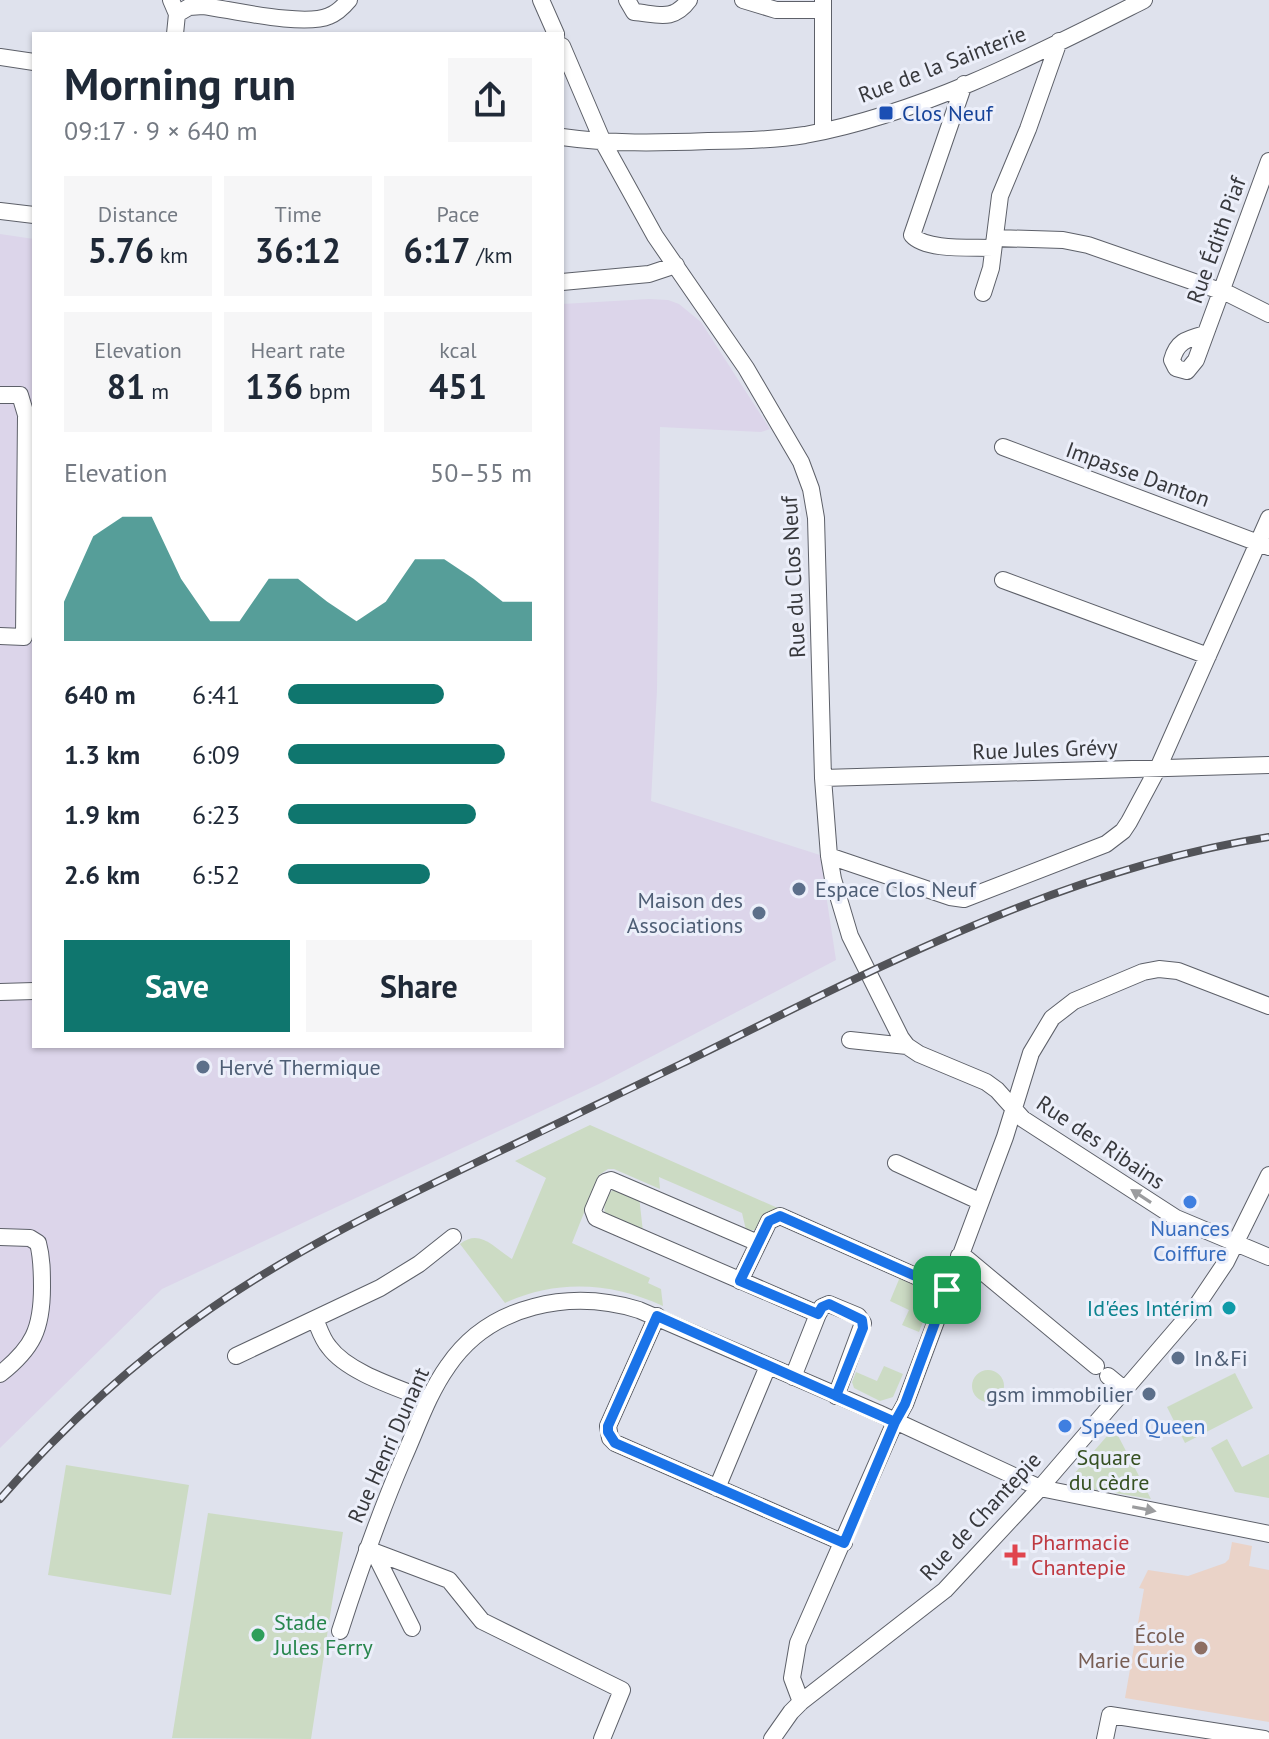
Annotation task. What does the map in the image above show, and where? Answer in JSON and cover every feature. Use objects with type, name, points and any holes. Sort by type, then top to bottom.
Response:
[{"type":"street","points":[[175,32],[174,7],[203,6],[293,19],[317,19],[338,11],[349,0]]},
{"type":"street","points":[[541,0],[555,32]]},
{"type":"street","points":[[627,0],[634,12],[672,16],[689,0]]},
{"type":"street","points":[[743,0],[776,10],[823,5],[823,130]]},
{"type":"street","name":"Rue de la Sainterie","points":[[564,137],[626,144],[754,140],[823,130],[896,110],[964,84],[1144,0]]},
{"type":"street","points":[[983,293],[989,276],[1005,179],[1028,129],[1059,41]]},
{"type":"street","name":"Rue du Clos Neuf","points":[[564,51],[603,142],[655,236],[746,368],[801,462],[811,489],[818,556],[823,778],[829,856],[841,910],[864,966],[907,1046]]},
{"type":"street","points":[[0,57],[32,62]]},
{"type":"street","points":[[964,84],[912,235],[917,241],[930,245],[1072,241],[1221,291],[1269,314]]},
{"type":"street","name":"Rue Édith Piaf","points":[[1205,334],[1269,161]]},
{"type":"street","points":[[0,211],[32,215]]},
{"type":"street","points":[[564,282],[649,274],[676,265]]},
{"type":"street","points":[[0,395],[20,395],[26,415],[24,637],[0,636]]},
{"type":"street","name":"Impasse Danton","points":[[1003,447],[1264,544]]},
{"type":"street","points":[[829,856],[964,899],[1106,844],[1116,837],[1129,822],[1159,766],[1208,656],[1264,544],[1269,518]]},
{"type":"street","points":[[1003,580],[1208,656]]},
{"type":"street","name":"Rue Jules Grévy","points":[[823,778],[1269,765]]},
{"type":"street","points":[[801,1702],[792,1678],[798,1643],[905,1404],[1005,1137],[1031,1053],[1052,1018],[1074,1001],[1143,972],[1159,969],[1178,971],[1269,1006]]},
{"type":"street","points":[[0,992],[32,991]]},
{"type":"street","name":"Rue des Ribains","points":[[850,1040],[907,1046],[986,1082],[1023,1119],[1176,1218],[1269,1257]]},
{"type":"street","points":[[896,1163],[979,1201]]},
{"type":"street","name":"Rue de Chantepie","points":[[772,1739],[801,1702],[945,1590],[1040,1488],[1195,1308],[1226,1262],[1269,1175]]},
{"type":"street","points":[[758,1243],[611,1180],[605,1182],[593,1210],[596,1218],[818,1314]]},
{"type":"street","points":[[740,1281],[769,1221],[780,1216],[947,1290]]},
{"type":"street","points":[[0,1237],[30,1238],[38,1243],[42,1257],[39,1326],[29,1346],[0,1374]]},
{"type":"street","points":[[236,1356],[401,1276],[453,1237]]},
{"type":"street","points":[[959,1256],[967,1259],[1125,1390]]},
{"type":"street","name":"Rue Henri Dunant","points":[[340,1631],[428,1400],[440,1377],[461,1348],[494,1322],[551,1302],[585,1300],[622,1304],[657,1316],[1040,1488],[1269,1534]]},
{"type":"street","points":[[793,1377],[822,1307],[829,1304],[858,1316],[863,1323],[836,1396]]},
{"type":"street","points":[[657,1316],[608,1426],[615,1443],[844,1543]]},
{"type":"street","points":[[315,1319],[329,1347],[339,1359],[428,1400]]},
{"type":"street","points":[[717,1488],[768,1366]]},
{"type":"street","points":[[370,1550],[412,1628]]},
{"type":"street","points":[[370,1550],[449,1580],[482,1621],[622,1690],[602,1739]]},
{"type":"street","points":[[1105,1739],[1110,1715],[1264,1739]]},
{"type":"shaded area","points":[[0,234],[32,239],[32,1048],[564,1048],[564,304],[649,299],[679,304],[701,322],[770,429],[761,432],[660,427],[657,690],[651,801],[820,855],[836,960],[601,1083],[162,1289],[0,1448]]},
{"type":"shaded area","name":"École Marie Curie","points":[[1232,1542],[1252,1546],[1249,1566],[1269,1570],[1269,1722],[1125,1698],[1144,1589],[1139,1588],[1148,1570],[1188,1576],[1225,1563],[1229,1559]]},
{"type":"green space","points":[[590,1125],[780,1209],[769,1212],[757,1230],[746,1230],[742,1213],[659,1177],[660,1189],[608,1169],[599,1175],[572,1243],[650,1278],[648,1283],[661,1289],[663,1306],[624,1292],[584,1286],[544,1290],[505,1303],[460,1244],[474,1238],[480,1239],[512,1259],[546,1178],[515,1161]]},
{"type":"green space","points":[[616,1188],[639,1196],[643,1232],[605,1214],[606,1200]]},
{"type":"green space","points":[[900,1277],[921,1288],[929,1297],[919,1332],[902,1325],[909,1310],[890,1301]]},
{"type":"green space","points":[[884,1366],[903,1374],[893,1397],[880,1401],[854,1388],[852,1382],[856,1372],[877,1381]]},
{"type":"green space","points":[[988,1370],[999,1375],[1004,1386],[999,1397],[988,1402],[977,1397],[972,1386],[977,1375]]},
{"type":"green space","points":[[1235,1373],[1253,1408],[1185,1443],[1167,1407]]},
{"type":"green space","name":"Square du cèdre","points":[[1114,1428],[1151,1499],[1079,1487],[1074,1474]]},
{"type":"green space","points":[[1227,1439],[1242,1467],[1269,1454],[1269,1498],[1235,1492],[1211,1448]]},
{"type":"green space","points":[[66,1465],[189,1485],[171,1595],[48,1575]]},
{"type":"green space","name":"Stade Jules Ferry","points":[[208,1513],[343,1532],[311,1739],[172,1738]]},
{"type":"railway","points":[[0,1499],[48,1447],[153,1351],[241,1288],[371,1214],[823,994],[967,928],[1115,873],[1191,852],[1269,837]]},
{"type":"place","name":"Clos Neuf","points":[[886,113]]},
{"type":"place","name":"Espace Clos Neuf","points":[[799,889]]},
{"type":"place","name":"Maison des Associations","points":[[759,913]]},
{"type":"place","name":"Hervé Thermique","points":[[203,1067]]},
{"type":"place","name":"Nuances Coiffure","points":[[1190,1202]]},
{"type":"place","name":"Id'ées Intérim","points":[[1229,1308]]},
{"type":"place","name":"In&Fi","points":[[1178,1358]]},
{"type":"place","name":"gsm immobilier","points":[[1149,1394]]},
{"type":"place","name":"Speed Queen","points":[[1065,1426]]},
{"type":"place","name":"Pharmacie Chantepie","points":[[1015,1555]]},
{"type":"place","name":"Stade Jules Ferry","points":[[258,1635]]},
{"type":"place","name":"École Marie Curie","points":[[1201,1648]]},
{"type":"route","points":[[947,1290],[780,1216],[769,1221],[740,1281],[818,1314],[825,1304],[829,1304],[862,1320],[863,1328],[836,1396],[895,1422],[844,1543],[615,1443],[610,1438],[608,1426],[657,1316],[836,1396],[878,1413],[895,1422],[905,1404],[947,1290]]}]
